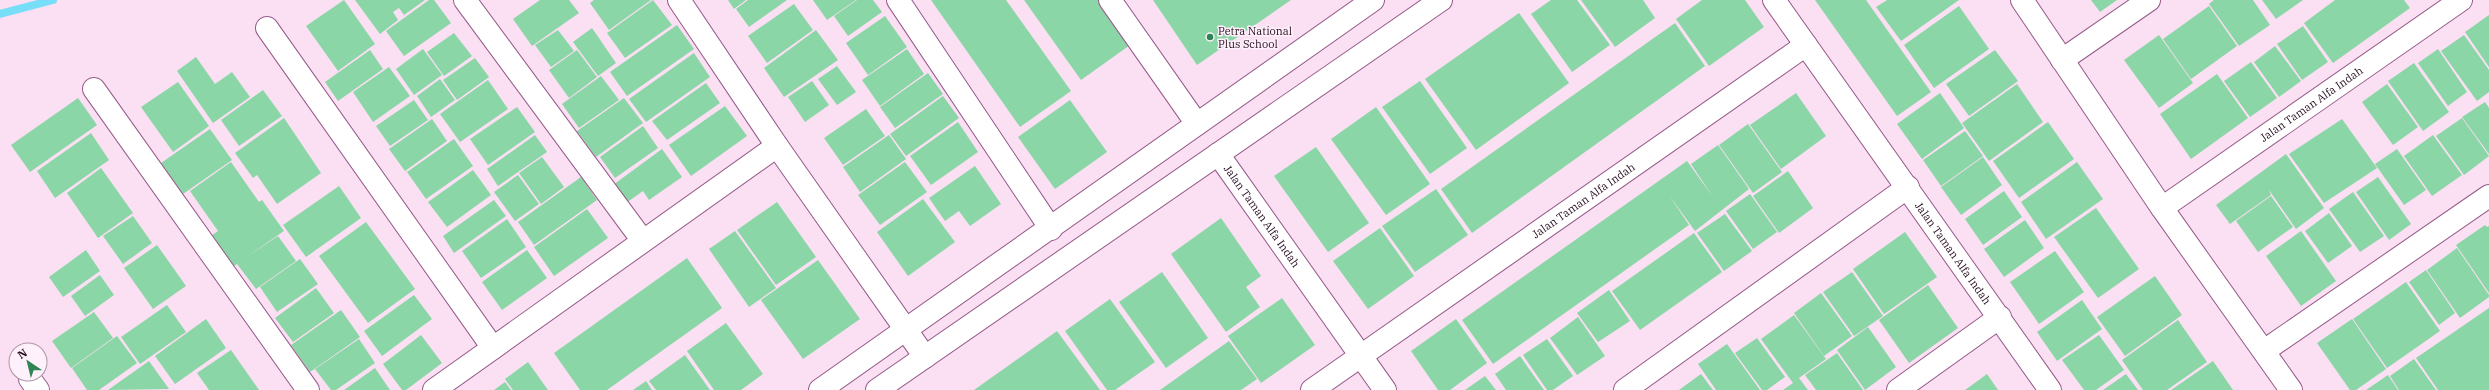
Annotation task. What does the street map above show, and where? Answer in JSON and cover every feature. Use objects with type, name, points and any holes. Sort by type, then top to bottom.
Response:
[{"type":"street","points":[[465,0],[643,241]]},
{"type":"street","points":[[679,0],[777,146],[925,357]]},
{"type":"street","points":[[898,0],[1051,228]]},
{"type":"street","points":[[1110,0],[1197,124]]},
{"type":"street","points":[[820,390],[1373,0]]},
{"type":"street","points":[[876,390],[1441,0]]},
{"type":"street","name":"Jalan Taman Alfa Indah","points":[[1774,0],[2000,317],[2050,390]]},
{"type":"street","points":[[2022,0],[2162,208],[2291,390]]},
{"type":"street","points":[[2062,60],[2149,0]]},
{"type":"street","name":"Jalan Taman Alfa Indah","points":[[2162,208],[2462,0]]},
{"type":"street","points":[[268,28],[493,348]]},
{"type":"street","name":"Jalan Taman Alfa Indah","points":[[1312,390],[1362,357],[1806,45]]},
{"type":"street","points":[[94,90],[308,390]]},
{"type":"street","points":[[434,390],[777,146]]},
{"type":"street","name":"Jalan Taman Alfa Indah","points":[[1218,154],[1385,390]]},
{"type":"street","points":[[1625,390],[1908,188]]},
{"type":"street","points":[[2264,351],[2489,196]]},
{"type":"street","points":[[1898,390],[2000,317]]},
{"type":"building","points":[[344,0],[375,44],[338,71],[306,26]]},
{"type":"building","points":[[355,0],[425,0],[404,15],[399,8],[393,12],[398,20],[380,34]]},
{"type":"building","points":[[429,0],[434,0],[451,23],[404,56],[386,31]]},
{"type":"building","points":[[540,0],[569,0],[579,13],[532,46],[513,19]]},
{"type":"building","points":[[594,0],[651,0],[609,30],[590,3]]},
{"type":"building","points":[[653,0],[672,25],[625,58],[607,33]]},
{"type":"building","points":[[728,0],[746,0],[734,9]]},
{"type":"building","points":[[748,0],[787,0],[749,27],[736,9]]},
{"type":"building","points":[[813,0],[856,0],[827,20]]},
{"type":"building","points":[[857,0],[873,0],[882,12],[848,36],[834,16]]},
{"type":"building","points":[[931,0],[1006,0],[1071,91],[1020,127]]},
{"type":"building","points":[[1024,0],[1109,0],[1137,40],[1081,80]]},
{"type":"building","name":"Petra National Plus School","points":[[1153,0],[1291,0],[1197,65]]},
{"type":"building","points":[[1551,0],[1577,0],[1610,45],[1572,72],[1531,14]]},
{"type":"building","points":[[1581,0],[1643,0],[1655,18],[1615,47]]},
{"type":"building","points":[[1702,0],[1745,0],[1764,27],[1709,66],[1676,19]]},
{"type":"building","points":[[1815,0],[1866,0],[1931,92],[1897,116]]},
{"type":"building","points":[[1887,0],[1959,0],[1901,41],[1876,7]]},
{"type":"building","points":[[2091,0],[2117,0],[2100,12]]},
{"type":"building","points":[[2214,0],[2253,0],[2270,25],[2239,46],[2209,4]]},
{"type":"building","points":[[2262,0],[2303,0],[2276,19]]},
{"type":"building","points":[[2335,0],[2404,0],[2410,8],[2333,63],[2304,23]]},
{"type":"building","points":[[794,4],[813,30],[767,63],[748,36]]},
{"type":"building","points":[[1959,6],[1989,49],[1934,88],[1904,45]]},
{"type":"building","points":[[2209,6],[2237,46],[2191,79],[2163,39]]},
{"type":"building","points":[[1519,13],[1569,83],[1476,150],[1425,79]]},
{"type":"building","points":[[2489,15],[2489,67],[2465,32]]},
{"type":"building","points":[[885,16],[907,47],[868,75],[846,43]]},
{"type":"building","points":[[1675,23],[1705,66],[1472,233],[1441,189]]},
{"type":"building","points":[[677,25],[694,49],[627,96],[610,72]]},
{"type":"building","points":[[2303,26],[2328,62],[2302,80],[2277,44]]},
{"type":"building","points":[[592,28],[616,63],[598,76],[573,42]]},
{"type":"building","points":[[558,30],[574,51],[551,67],[535,45]]},
{"type":"building","points":[[816,30],[838,60],[784,97],[764,68]]},
{"type":"building","points":[[454,33],[472,56],[444,76],[427,52]]},
{"type":"building","points":[[2159,35],[2193,83],[2159,108],[2124,60]]},
{"type":"building","points":[[2464,35],[2489,70],[2489,92],[2477,101],[2441,51]]},
{"type":"building","points":[[2275,46],[2301,81],[2279,97],[2254,62]]},
{"type":"building","points":[[423,49],[442,75],[414,95],[396,69]]},
{"type":"building","points":[[907,49],[924,74],[880,106],[862,80]]},
{"type":"building","points":[[2438,49],[2467,92],[2448,106],[2418,63]]},
{"type":"building","points":[[370,50],[383,69],[338,101],[325,82]]},
{"type":"building","points":[[577,50],[597,77],[569,98],[549,70]]},
{"type":"building","points":[[1995,50],[2018,81],[1969,116],[1946,84]]},
{"type":"building","points":[[694,53],[710,77],[646,122],[629,99]]},
{"type":"building","points":[[196,57],[215,84],[232,72],[250,97],[213,123],[177,71]]},
{"type":"building","points":[[475,58],[489,77],[457,100],[443,80]]},
{"type":"building","points":[[2251,62],[2277,98],[2250,117],[2224,81]]},
{"type":"building","points":[[2414,63],[2449,112],[2423,131],[2388,81]]},
{"type":"building","points":[[837,66],[856,92],[837,105],[818,79]]},
{"type":"building","points":[[389,67],[410,96],[373,122],[353,92]]},
{"type":"building","points":[[928,73],[943,94],[895,128],[880,107]]},
{"type":"building","points":[[2217,74],[2248,118],[2191,159],[2160,114]]},
{"type":"building","points":[[601,76],[619,100],[579,128],[562,104]]},
{"type":"building","points":[[440,79],[455,100],[431,117],[417,96]]},
{"type":"building","points":[[488,80],[508,109],[460,142],[440,114]]},
{"type":"building","points":[[812,81],[829,105],[805,122],[788,97]]},
{"type":"building","points":[[1420,81],[1467,148],[1430,174],[1382,107]]},
{"type":"building","points":[[178,82],[209,126],[173,152],[141,107]]},
{"type":"building","points":[[706,83],[720,103],[667,140],[652,121]]},
{"type":"building","points":[[2017,84],[2043,122],[1989,161],[1962,123]]},
{"type":"building","points":[[2387,84],[2418,127],[2393,145],[2362,102]]},
{"type":"building","points":[[263,90],[282,116],[239,146],[221,120]]},
{"type":"building","points":[[1796,93],[1826,136],[1781,169],[1750,125]]},
{"type":"building","points":[[1940,93],[1964,128],[1922,159],[1897,124]]},
{"type":"building","points":[[943,96],[959,118],[906,156],[890,134]]},
{"type":"building","points":[[78,98],[97,125],[30,172],[11,145]]},
{"type":"building","points":[[624,98],[643,123],[596,157],[577,131]]},
{"type":"building","points":[[414,100],[428,120],[390,146],[376,126]]},
{"type":"building","points":[[1070,100],[1107,152],[1055,189],[1018,137]]},
{"type":"building","points":[[2485,102],[2489,108],[2489,154],[2462,117]]},
{"type":"building","points":[[725,106],[747,136],[691,176],[669,145]]},
{"type":"building","points":[[517,107],[535,132],[488,165],[470,139]]},
{"type":"building","points":[[1376,107],[1430,184],[1386,215],[1331,139]]},
{"type":"building","points":[[866,109],[885,136],[843,165],[824,138]]},
{"type":"building","points":[[284,118],[321,173],[277,204],[257,175],[253,178],[235,153]]},
{"type":"building","points":[[2462,118],[2489,156],[2464,175],[2436,136]]},
{"type":"building","points":[[432,119],[447,141],[405,171],[389,149]]},
{"type":"building","points":[[2342,119],[2377,168],[2324,203],[2289,154]]},
{"type":"building","points":[[958,122],[978,152],[931,185],[910,156]]},
{"type":"building","points":[[2048,122],[2074,159],[2019,198],[1993,161]]},
{"type":"building","points":[[1748,124],[1782,172],[1753,193],[1719,145]]},
{"type":"building","points":[[643,126],[658,148],[615,178],[600,157]]},
{"type":"building","points":[[210,129],[232,160],[183,194],[161,163]]},
{"type":"building","points":[[1965,131],[1983,156],[1941,186],[1923,160]]},
{"type":"building","points":[[91,133],[109,160],[55,198],[37,171]]},
{"type":"building","points":[[535,135],[547,152],[498,186],[487,169]]},
{"type":"building","points":[[889,135],[906,159],[860,192],[843,167]]},
{"type":"building","points":[[2433,135],[2462,175],[2432,196],[2404,156]]},
{"type":"building","points":[[454,139],[473,166],[426,199],[407,172]]},
{"type":"building","points":[[1718,145],[1749,189],[1695,231],[1669,195],[1689,225],[1493,364],[1462,320],[1687,161],[1713,197],[1691,164]]},
{"type":"building","points":[[1316,147],[1369,223],[1328,252],[1274,176]]},
{"type":"building","points":[[662,149],[682,177],[649,200],[643,191],[626,203],[613,185]]},
{"type":"building","points":[[2397,149],[2426,190],[2404,205],[2375,164]]},
{"type":"building","points":[[2286,154],[2324,208],[2296,229],[2269,190],[2271,195],[2230,224],[2216,205]]},
{"type":"building","points":[[542,157],[564,187],[541,204],[519,173]]},
{"type":"building","points":[[1983,157],[2002,185],[1961,215],[1941,187]]},
{"type":"building","points":[[231,162],[259,202],[262,200],[284,231],[245,258],[278,236],[296,261],[256,289],[237,264],[229,269],[208,238],[218,231],[190,191]]},
{"type":"building","points":[[905,162],[927,192],[880,225],[858,195]]},
{"type":"building","points":[[2077,162],[2103,199],[2046,239],[2021,202]]},
{"type":"building","points":[[975,166],[1001,204],[970,226],[959,211],[945,221],[929,198]]},
{"type":"building","points":[[101,168],[133,213],[98,238],[67,193]]},
{"type":"building","points":[[473,170],[491,195],[447,227],[428,202]]},
{"type":"building","points":[[1788,171],[1813,208],[1779,233],[1753,196]]},
{"type":"building","points":[[518,175],[539,204],[515,221],[494,192]]},
{"type":"building","points":[[581,177],[597,200],[534,245],[518,222]]},
{"type":"building","points":[[2378,177],[2411,224],[2389,240],[2356,192]]},
{"type":"building","points":[[339,186],[361,218],[306,257],[283,225]]},
{"type":"building","points":[[1436,189],[1468,235],[1415,272],[1382,226]]},
{"type":"building","points":[[2004,191],[2022,217],[1983,245],[1965,219]]},
{"type":"building","points":[[2353,192],[2384,236],[2360,252],[2329,209]]},
{"type":"building","points":[[1750,194],[1777,232],[1753,249],[1726,211]]},
{"type":"building","points":[[2271,196],[2293,227],[2258,252],[2236,221]]},
{"type":"building","points":[[923,199],[955,242],[908,276],[877,232]]},
{"type":"building","points":[[494,200],[506,216],[454,253],[443,236]]},
{"type":"building","points":[[777,202],[816,257],[776,285],[737,230]]},
{"type":"building","points":[[2096,208],[2139,269],[2098,298],[2054,237]]},
{"type":"building","points":[[587,209],[608,238],[554,276],[534,247]]},
{"type":"building","points":[[2329,213],[2352,246],[2328,263],[2305,231]]},
{"type":"building","points":[[1725,214],[1752,251],[1724,271],[1697,233]]},
{"type":"building","points":[[133,216],[152,243],[123,264],[103,236]]},
{"type":"building","points":[[1221,218],[1261,276],[1246,287],[1260,307],[1226,332],[1171,254]]},
{"type":"building","points":[[507,219],[526,247],[481,278],[462,251]]},
{"type":"building","points":[[2025,220],[2044,248],[2004,277],[1984,249]]},
{"type":"building","points":[[366,222],[415,289],[368,323],[319,256]]},
{"type":"building","points":[[2485,225],[2487,227],[2489,226],[2489,293],[2456,245]]},
{"type":"building","points":[[1380,228],[1414,276],[1368,309],[1333,261]]},
{"type":"building","points":[[735,231],[776,288],[749,307],[709,249]]},
{"type":"building","points":[[2301,231],[2336,281],[2301,306],[2266,256]]},
{"type":"building","points":[[1905,232],[1937,277],[1884,314],[1853,269]]},
{"type":"building","points":[[1694,233],[1722,272],[1640,330],[1612,291]]},
{"type":"building","points":[[157,245],[186,286],[153,309],[124,268]]},
{"type":"building","points":[[2457,248],[2489,295],[2489,297],[2460,318],[2427,270]]},
{"type":"building","points":[[86,250],[100,271],[63,297],[49,277]]},
{"type":"building","points":[[527,250],[547,278],[502,310],[482,282]]},
{"type":"building","points":[[2055,251],[2084,292],[2039,324],[2010,282]]},
{"type":"building","points":[[687,258],[722,308],[607,390],[580,390],[554,353]]},
{"type":"building","points":[[300,259],[318,284],[277,312],[260,287]]},
{"type":"building","points":[[818,260],[860,319],[803,359],[761,300]]},
{"type":"building","points":[[2426,270],[2455,313],[2439,325],[2409,282]]},
{"type":"building","points":[[1162,272],[1208,338],[1166,368],[1119,302]]},
{"type":"building","points":[[1852,272],[1883,316],[1854,336],[1823,292]]},
{"type":"building","points":[[100,275],[114,295],[85,316],[71,296]]},
{"type":"building","points":[[2155,276],[2182,315],[2125,356],[2097,317]]},
{"type":"building","points":[[2406,282],[2440,331],[2387,368],[2353,319]]},
{"type":"building","points":[[1928,285],[1958,328],[1909,363],[1879,320]]},
{"type":"building","points":[[316,288],[334,313],[293,342],[275,318]]},
{"type":"building","points":[[1609,290],[1630,321],[1598,342],[1577,313]]},
{"type":"building","points":[[1821,293],[1852,336],[1824,356],[1794,313]]},
{"type":"building","points":[[414,295],[432,319],[382,356],[364,331]]},
{"type":"building","points":[[1282,298],[1315,345],[1261,383],[1228,336]]},
{"type":"building","points":[[1110,299],[1155,362],[1115,390],[1107,390],[1065,331]]},
{"type":"building","points":[[2082,300],[2102,329],[2057,361],[2037,332]]},
{"type":"building","points":[[167,305],[186,332],[140,364],[121,337]]},
{"type":"building","points":[[2489,308],[2489,390],[2438,390],[2416,358]]},
{"type":"building","points":[[341,310],[360,337],[310,372],[291,345]]},
{"type":"building","points":[[94,312],[113,338],[71,368],[52,341]]},
{"type":"building","points":[[1794,315],[1826,359],[1799,378],[1808,390],[1783,390],[1793,383],[1761,339]]},
{"type":"building","points":[[1578,317],[1605,356],[1577,375],[1550,338]]},
{"type":"building","points":[[206,319],[226,348],[175,384],[155,356]]},
{"type":"building","points":[[1456,319],[1487,363],[1450,390],[1438,390],[1411,351]]},
{"type":"building","points":[[2352,319],[2386,369],[2356,390],[2350,390],[2317,343]]},
{"type":"building","points":[[2178,320],[2207,362],[2167,390],[2143,390],[2122,360]]},
{"type":"building","points":[[726,323],[763,374],[741,390],[714,390],[687,351]]},
{"type":"building","points":[[1868,327],[1896,367],[1865,390],[1837,350]]},
{"type":"building","points":[[1057,331],[1100,390],[974,390]]},
{"type":"building","points":[[421,335],[442,363],[406,390],[402,390],[383,364]]},
{"type":"building","points":[[2099,335],[2124,370],[2096,390],[2084,390],[2062,360]]},
{"type":"building","points":[[117,336],[137,363],[99,390],[87,390],[72,368]]},
{"type":"building","points":[[1757,338],[1785,377],[1767,390],[1762,390],[1735,353]]},
{"type":"building","points":[[359,339],[375,363],[336,390],[331,390],[315,369]]},
{"type":"building","points":[[1547,339],[1573,376],[1553,390],[1547,390],[1523,355]]},
{"type":"building","points":[[1229,341],[1257,379],[1241,390],[1160,390]]},
{"type":"building","points":[[1727,344],[1760,390],[1716,390],[1698,364]]},
{"type":"building","points":[[231,350],[259,390],[209,390],[197,373]]},
{"type":"building","points":[[1837,353],[1863,390],[1816,390],[1805,375]]},
{"type":"building","points":[[685,355],[710,390],[656,390],[649,381]]},
{"type":"building","points":[[1520,356],[1544,390],[1506,390],[1495,374]]},
{"type":"building","points":[[2414,359],[2436,390],[2399,390],[2390,376]]},
{"type":"building","points":[[149,361],[169,389],[108,390]]},
{"type":"building","points":[[2213,361],[2233,390],[2171,390]]},
{"type":"building","points":[[528,362],[548,390],[513,390],[505,379]]},
{"type":"building","points":[[375,368],[390,390],[344,390]]},
{"type":"building","points":[[1701,374],[1713,390],[1679,390]]},
{"type":"building","points":[[1987,374],[1998,390],[1965,390],[1972,385]]},
{"type":"building","points":[[2126,374],[2138,390],[2103,390]]},
{"type":"building","points":[[2388,375],[2398,390],[2366,390]]},
{"type":"building","points":[[1485,376],[1496,390],[1465,390]]},
{"type":"building","points":[[646,381],[652,390],[633,390]]},
{"type":"building","points":[[505,382],[511,390],[494,390]]},
{"type":"waterway","points":[[0,14],[53,0]]},
{"type":"place","name":"Petra National Plus School","points":[[1210,37]]}]
